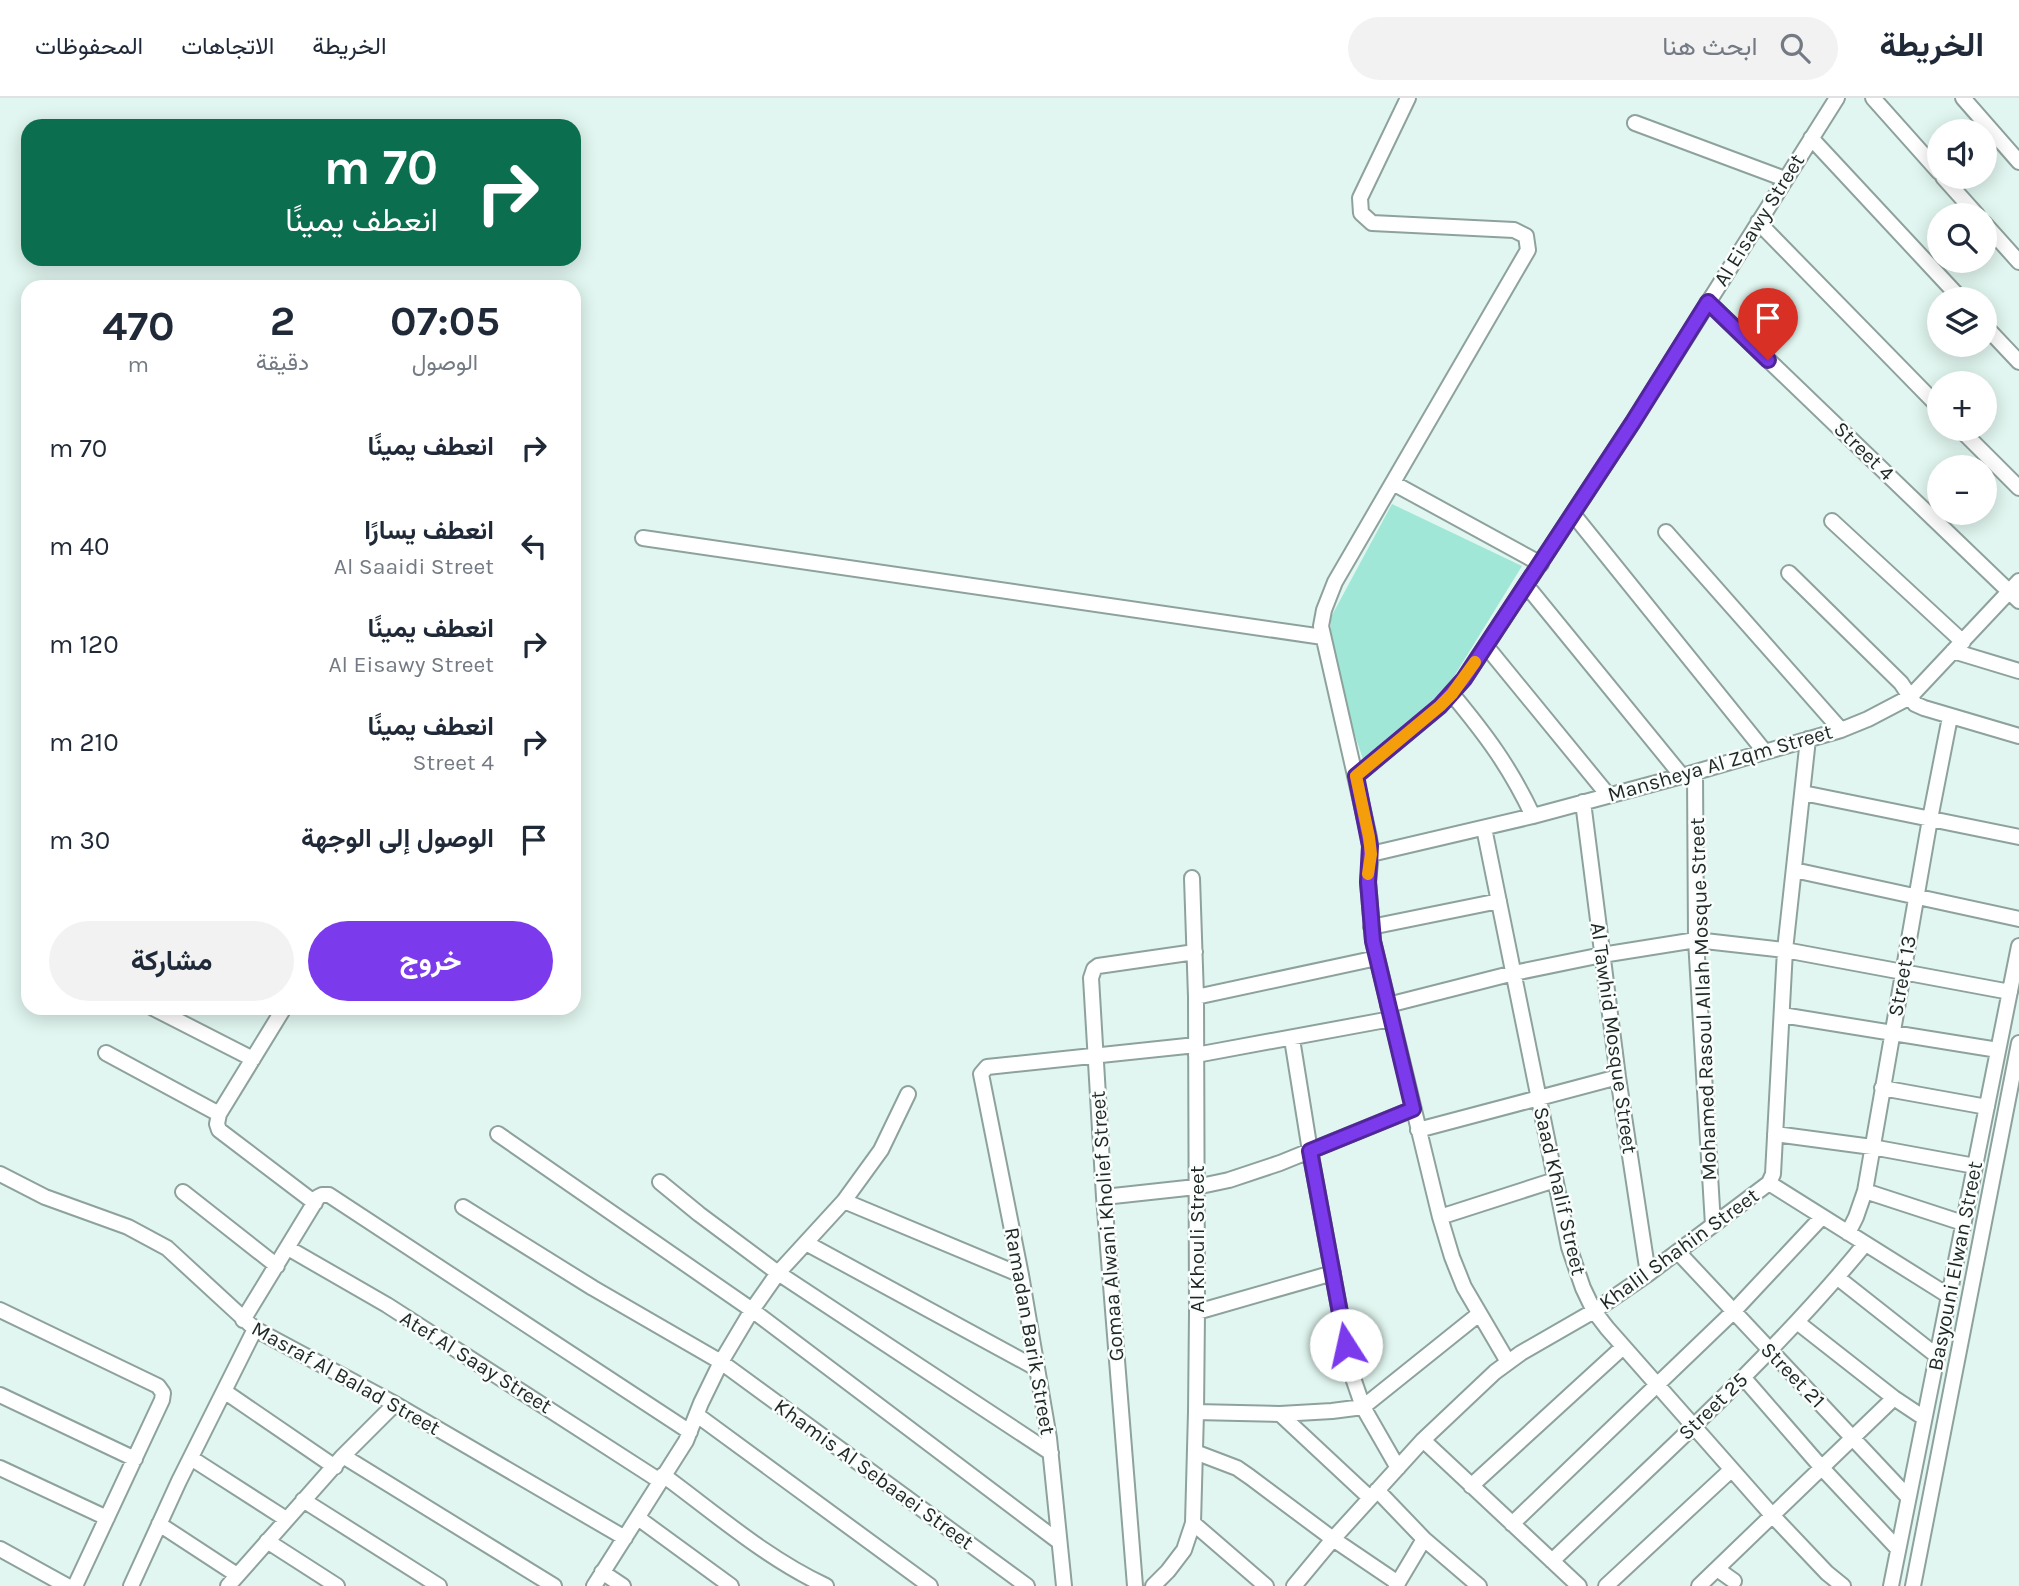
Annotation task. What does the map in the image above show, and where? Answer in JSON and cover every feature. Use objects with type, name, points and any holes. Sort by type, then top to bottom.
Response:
[{"type":"street","points":[[1408,98],[1360,198],[1361,213],[1373,223],[1514,230],[1526,236],[1528,250],[1335,582],[1321,626],[1369,837],[1371,854],[1368,882],[1371,927],[1377,958],[1440,1217],[1464,1287],[1508,1362]]},
{"type":"street","name":"Al Eisawy Street","points":[[1356,776],[1452,694],[1541,564],[1837,98]]},
{"type":"street","points":[[1873,98],[1927,159]]},
{"type":"street","points":[[1962,98],[2019,162]]},
{"type":"street","points":[[1635,123],[1785,179]]},
{"type":"street","points":[[1811,138],[1950,287]]},
{"type":"street","points":[[1954,189],[1966,203]]},
{"type":"street","points":[[1758,222],[1927,395]]},
{"type":"street","points":[[1997,237],[2019,262]]},
{"type":"street","name":"Street 4","points":[[1708,302],[2016,591]]},
{"type":"street","points":[[1997,339],[2019,362]]},
{"type":"street","points":[[1972,441],[2019,488]]},
{"type":"street","points":[[1393,483],[1541,564]]},
{"type":"street","points":[[1573,514],[1765,752]]},
{"type":"street","points":[[1832,521],[1958,647],[2019,671]]},
{"type":"street","points":[[1666,532],[1841,730]]},
{"type":"street","points":[[643,538],[1322,637]]},
{"type":"street","points":[[1789,573],[1901,683],[1915,704],[1950,717],[2019,736]]},
{"type":"street","points":[[1526,585],[1688,775]]},
{"type":"street","name":"Mansheya Al Zqm Street","points":[[1371,854],[1533,816],[1688,775],[1841,730],[1868,719],[1910,697],[2016,591]]},
{"type":"street","points":[[1486,646],[1608,795]]},
{"type":"street","points":[[1452,694],[1512,774],[1533,816]]},
{"type":"street","name":"Street 13","points":[[1847,1233],[1865,1191],[1950,717]]},
{"type":"street","name":"Khalil Shahin Street","points":[[1294,1586],[1423,1440],[1508,1362],[1594,1311],[1648,1274],[1769,1183],[1773,1174],[1785,950],[1808,739]]},
{"type":"street","name":"Mohamed Rasoul Allah Mosque Street","points":[[1688,775],[1713,1226]]},
{"type":"street","points":[[1803,793],[2019,837]]},
{"type":"street","name":"Al Tawhid Mosque Street","points":[[1583,802],[1618,1077],[1648,1274]]},
{"type":"street","name":"Saad Khalif Street","points":[[1484,828],[1569,1247],[1583,1288],[1594,1311],[1623,1347],[1772,1515],[1827,1573],[1843,1586]]},
{"type":"street","points":[[1794,870],[2019,919]]},
{"type":"street","name":"Al Khouli Street","points":[[1159,1584],[1184,1550],[1192,1523],[1197,1312],[1196,997],[1192,878]]},
{"type":"street","points":[[1371,927],[1499,901]]},
{"type":"street","points":[[1096,1054],[1196,1050],[1292,1039],[1514,973],[1696,940],[1785,950],[2010,992]]},
{"type":"street","name":"Basyouni Elwan Street","points":[[1891,1586],[2019,946]]},
{"type":"street","name":"Gomaa Alwani Kholief Street","points":[[1135,1586],[1104,1197],[1091,978],[1098,966],[1195,952]]},
{"type":"street","points":[[1196,997],[1377,958]]},
{"type":"street","points":[[167,1015],[253,1059]]},
{"type":"street","points":[[280,1015],[219,1114],[217,1125],[219,1130],[315,1203]]},
{"type":"street","points":[[1782,1015],[1998,1050]]},
{"type":"street","points":[[1292,1039],[1351,1372],[1363,1407],[1398,1468]]},
{"type":"street","name":"Basyouni Elwan Street","points":[[1913,1586],[2019,1042]]},
{"type":"street","points":[[106,1053],[219,1114]]},
{"type":"street","name":"Ramadan Barik Street","points":[[1064,1586],[1051,1453],[1021,1275],[981,1077],[982,1071],[987,1067],[1096,1054]]},
{"type":"street","points":[[1418,1130],[1618,1077]]},
{"type":"street","points":[[1882,1087],[1987,1107]]},
{"type":"street","points":[[594,1586],[691,1432],[721,1362],[752,1310],[778,1273],[844,1201],[881,1150],[908,1094]]},
{"type":"street","points":[[1104,1197],[1196,1187],[1258,1171],[1413,1109]]},
{"type":"street","points":[[498,1134],[752,1310],[1058,1541]]},
{"type":"street","points":[[1775,1134],[1872,1147],[1975,1166]]},
{"type":"street","name":"Masraf Al Balad Street","points":[[0,1174],[45,1197],[128,1227],[167,1248],[249,1325],[395,1404],[625,1538]]},
{"type":"street","points":[[1440,1217],[1555,1180]]},
{"type":"street","points":[[660,1182],[778,1273],[1051,1453]]},
{"type":"street","points":[[1769,1183],[1949,1296]]},
{"type":"street","points":[[1865,1191],[1963,1223]]},
{"type":"street","points":[[183,1192],[277,1266]]},
{"type":"street","points":[[131,1586],[224,1391],[249,1325],[277,1266],[322,1195],[329,1195],[691,1432]]},
{"type":"street","points":[[844,1201],[1021,1275]]},
{"type":"street","name":"Khamis Al Sebaaei Street","points":[[463,1206],[593,1289],[721,1362],[1027,1586]]},
{"type":"street","points":[[1512,1524],[1732,1312],[1822,1217]]},
{"type":"street","points":[[806,1243],[1036,1367]]},
{"type":"street","name":"Street 25","points":[[1552,1561],[1743,1377],[1838,1278],[1865,1244]]},
{"type":"street","name":"Atef Al Saay Street","points":[[288,1248],[387,1305],[662,1478],[799,1574],[826,1586]]},
{"type":"street","name":"Street 21","points":[[1678,1252],[1908,1497]]},
{"type":"street","points":[[1197,1312],[1334,1273]]},
{"type":"street","points":[[1838,1278],[1937,1356]]},
{"type":"street","points":[[0,1310],[158,1387],[163,1393],[75,1586]]},
{"type":"street","points":[[1196,1412],[1280,1414],[1363,1407],[1479,1314]]},
{"type":"street","points":[[1797,1322],[1894,1398],[1924,1418]]},
{"type":"street","points":[[1471,1486],[1623,1347]]},
{"type":"street","points":[[1743,1377],[1822,1468],[1898,1549]]},
{"type":"street","points":[[224,1391],[554,1586]]},
{"type":"street","points":[[0,1395],[135,1459]]},
{"type":"street","points":[[1699,1586],[1894,1398]]},
{"type":"street","points":[[159,1524],[234,1582],[303,1500],[395,1404]]},
{"type":"street","points":[[1280,1414],[1479,1586]]},
{"type":"street","points":[[697,1415],[930,1586]]},
{"type":"street","points":[[1423,1440],[1579,1586]]},
{"type":"street","points":[[1195,1452],[1244,1473],[1397,1585],[1424,1539]]},
{"type":"street","points":[[191,1458],[286,1519]]},
{"type":"street","points":[[0,1468],[107,1518]]},
{"type":"street","points":[[1606,1586],[1731,1469]]},
{"type":"street","points":[[303,1500],[439,1586]]},
{"type":"street","points":[[638,1518],[731,1586]]},
{"type":"street","points":[[1192,1523],[1266,1586]]},
{"type":"street","points":[[267,1541],[337,1586]]},
{"type":"street","points":[[0,1549],[67,1586]]},
{"type":"street","points":[[1717,1569],[1734,1581]]},
{"type":"street","points":[[602,1572],[623,1586]]},
{"type":"green space","points":[[1392,504],[1522,566],[1445,691],[1364,762],[1345,706],[1330,642],[1331,617]]},
{"type":"slow traffic","points":[[1368,874],[1371,854],[1369,837],[1356,776],[1440,706],[1475,662]]},
{"type":"route","points":[[1346,1345],[1310,1151],[1413,1109],[1373,941],[1368,882],[1371,854],[1356,776],[1440,706],[1464,679],[1633,422],[1708,302],[1768,360]]}]
